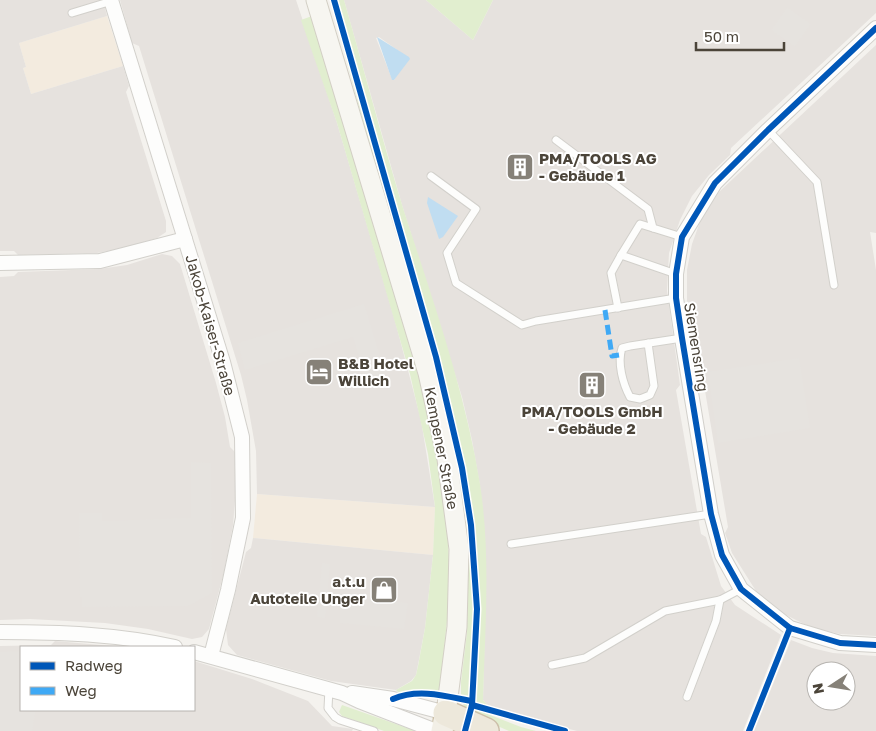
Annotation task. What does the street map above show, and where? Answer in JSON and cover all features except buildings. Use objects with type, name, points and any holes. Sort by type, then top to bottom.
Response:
[{"type":"highway","points":[[441,725],[486,731]]},
{"type":"main road","name":"Kempener Straße","points":[[318,4],[428,373],[447,459],[459,549],[457,626],[441,725]]},
{"type":"street","name":"Jakob-Kaiser-Straße","points":[[111,0],[223,362],[243,445],[243,518],[228,590],[211,656]]},
{"type":"street","name":"Siemensring","points":[[876,28],[715,183],[682,237],[676,274],[676,298],[682,338],[711,514],[722,555],[741,589],[790,628],[840,643],[876,645]]},
{"type":"street","points":[[0,263],[100,261],[185,239]]},
{"type":"street","points":[[0,632],[91,634],[170,646]]},
{"type":"street","points":[[195,652],[336,691],[359,702],[441,725]]},
{"type":"street","points":[[336,691],[393,699],[441,725]]},
{"type":"lane","points":[[72,13],[111,0]]},
{"type":"lane","points":[[768,130],[817,182],[834,286]]},
{"type":"lane","points":[[556,140],[648,208],[653,228]]},
{"type":"lane","points":[[431,176],[476,208],[447,253],[456,283],[522,325],[676,298]]},
{"type":"lane","points":[[618,308],[611,273],[640,224],[682,237]]},
{"type":"lane","points":[[621,256],[676,274]]},
{"type":"lane","points":[[648,343],[654,386],[650,395],[640,400],[630,397],[624,386],[620,355],[622,348],[648,343],[682,338]]},
{"type":"lane","points":[[511,544],[711,514]]},
{"type":"lane","points":[[552,665],[585,658],[665,611],[720,600],[741,589]]},
{"type":"lane","points":[[687,697],[716,621],[720,600]]},
{"type":"lane","points":[[336,691],[328,708],[335,718],[374,731]]},
{"type":"shaded area","points":[[0,0],[103,0],[107,16],[19,43],[26,67],[23,68],[31,94],[123,66],[129,86],[126,92],[166,221],[166,232],[157,238],[124,248],[97,253],[18,255],[14,251],[0,251]]},
{"type":"shaded area","points":[[120,0],[296,0],[337,123],[394,317],[421,420],[435,507],[257,494],[256,451],[241,375],[139,46],[132,43]]},
{"type":"shaded area","points":[[344,0],[426,0],[473,40],[493,0],[876,0],[876,13],[731,148],[730,155],[709,175],[692,196],[680,220],[669,253],[667,291],[680,385],[676,390],[701,534],[706,537],[721,586],[735,605],[781,635],[743,731],[577,731],[490,708],[483,700],[486,579],[480,486],[462,397],[402,205]],"holes":[[[379,37],[407,57],[394,80],[392,79],[376,38]]]},
{"type":"shaded area","points":[[787,7],[811,24],[795,47],[771,30]]},
{"type":"shaded area","points":[[107,16],[123,66],[31,94],[23,68],[26,67],[19,43]]},
{"type":"shaded area","points":[[876,45],[876,233],[870,232],[876,270],[876,636],[840,634],[818,629],[778,611],[756,591],[732,553],[725,533],[728,527],[701,367],[697,364],[687,307],[687,270],[692,244],[701,219],[719,192]]},
{"type":"shaded area","points":[[162,254],[172,256],[180,264],[216,383],[225,417],[230,447],[235,452],[236,489],[233,525],[224,572],[209,629],[202,637],[192,639],[148,629],[105,623],[30,619],[0,620],[0,277],[14,276],[18,272],[99,269],[127,265]]},
{"type":"shaded area","points":[[364,304],[387,380],[368,385],[353,337],[245,370],[238,343]]},
{"type":"shaded area","points":[[799,358],[810,428],[718,443],[708,372]]},
{"type":"shaded area","points":[[191,462],[211,463],[212,593],[188,606],[82,607],[82,598],[80,597],[79,513],[102,513],[102,521],[191,518]]},
{"type":"shaded area","points":[[257,494],[435,507],[433,555],[253,538]]},
{"type":"shaded area","points":[[253,538],[433,555],[425,628],[416,675],[411,681],[396,690],[331,681],[237,655],[228,645],[226,629],[246,552],[251,548]]},
{"type":"shaded area","points":[[322,563],[330,564],[325,618],[317,617]]},
{"type":"shaded area","points":[[340,598],[408,603],[404,629],[340,623]]},
{"type":"shaded area","points":[[791,640],[833,653],[876,656],[876,731],[754,731]]},
{"type":"shaded area","points":[[55,641],[112,646],[20,646],[20,711],[195,711],[195,661],[252,679],[308,701],[332,726],[353,729],[352,731],[0,731],[0,646],[51,645]]},
{"type":"shaded area","points":[[20,651],[20,711],[36,711],[32,731],[0,731],[0,652]]},
{"type":"green space","points":[[330,0],[344,0],[395,182],[447,344],[474,449],[480,484],[485,538],[486,592],[483,700],[490,708],[485,713],[536,731],[509,731],[472,715],[465,709],[461,697],[467,632],[468,573],[465,519],[450,436],[433,363]]},
{"type":"green space","points":[[426,0],[493,0],[473,40]]},
{"type":"green space","points":[[312,16],[432,418],[446,508],[449,559],[448,611],[440,689],[437,692],[398,692],[396,690],[412,681],[418,666],[425,628],[433,555],[435,507],[428,454],[410,374],[337,123],[301,20]]},
{"type":"green space","points":[[342,705],[414,731],[384,731],[342,716],[339,712]]},
{"type":"water","points":[[377,37],[410,59],[394,80],[392,80]]},
{"type":"water","points":[[428,197],[458,216],[443,237],[439,239],[427,203]]},
{"type":"marked path","points":[[605,310],[612,356],[619,355]]},
{"type":"cycle path","points":[[334,0],[436,357],[462,468],[471,525],[477,609],[472,705],[465,731]]},
{"type":"cycle path","points":[[876,28],[715,183],[682,237],[676,274],[676,298],[682,338],[711,514],[722,555],[741,589],[790,628],[840,643],[876,645]]},
{"type":"cycle path","points":[[749,731],[790,628]]},
{"type":"cycle path","points":[[393,699],[422,693],[471,701]]},
{"type":"cycle path","points":[[472,705],[565,731]]},
{"type":"place","name":"PMA/TOOLS AG - Gebäude 1","points":[[520,167]]},
{"type":"place","name":"B&B Hotel Willich","points":[[319,372]]},
{"type":"place","name":"PMA/TOOLS GmbH - Gebäude 2","points":[[592,385]]},
{"type":"place","name":"a.t.u Autoteile Unger","points":[[384,590]]}]
